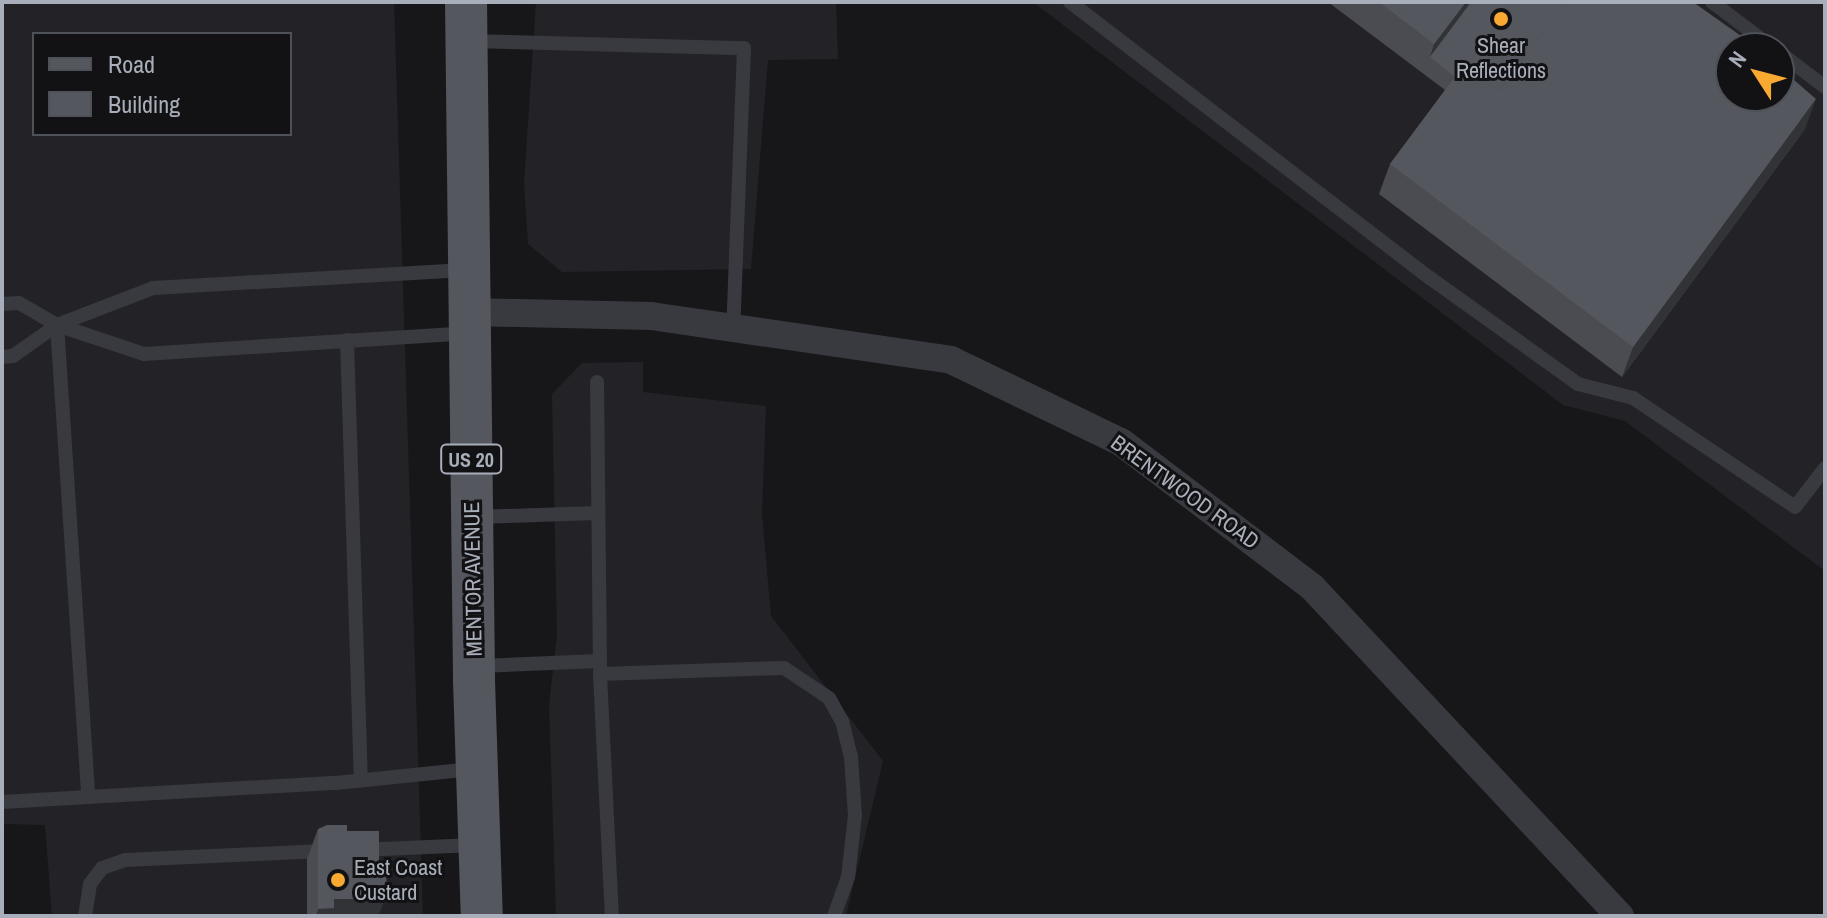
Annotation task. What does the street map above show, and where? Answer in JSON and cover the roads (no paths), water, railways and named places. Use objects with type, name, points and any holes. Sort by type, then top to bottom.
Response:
[{"type":"main road","name":"MENTOR AVENUE","points":[[466,22],[473,270],[471,517],[482,916]]},
{"type":"street","name":"BRENTWOOD ROAD","points":[[471,322],[651,316],[951,360],[1121,442],[1312,587],[1620,916]]},
{"type":"lane","points":[[1070,2],[1430,278],[1578,384],[1633,398],[1795,507],[1825,468]]},
{"type":"lane","points":[[1712,2],[1752,32]]},
{"type":"lane","points":[[466,22],[744,48],[733,328]]},
{"type":"lane","points":[[1795,64],[1825,87]]},
{"type":"lane","points":[[2,357],[13,356],[57,325],[153,288],[473,270]]},
{"type":"lane","points":[[2,304],[19,303],[57,325],[144,354],[347,340],[471,322]]},
{"type":"lane","points":[[57,325],[88,797]]},
{"type":"lane","points":[[347,340],[361,781]]},
{"type":"lane","points":[[597,382],[600,667],[612,916]]},
{"type":"lane","points":[[471,517],[598,513]]},
{"type":"lane","points":[[474,666],[784,668],[829,698],[842,721],[851,757],[855,815],[848,877],[834,916]]},
{"type":"lane","points":[[2,802],[361,781],[477,768]]},
{"type":"lane","points":[[85,916],[96,876],[102,868],[125,860],[480,845]]},
{"type":"place","name":"Shear Reflections","points":[[1501,19]]},
{"type":"place","name":"East Coast Custard","points":[[338,880]]}]
